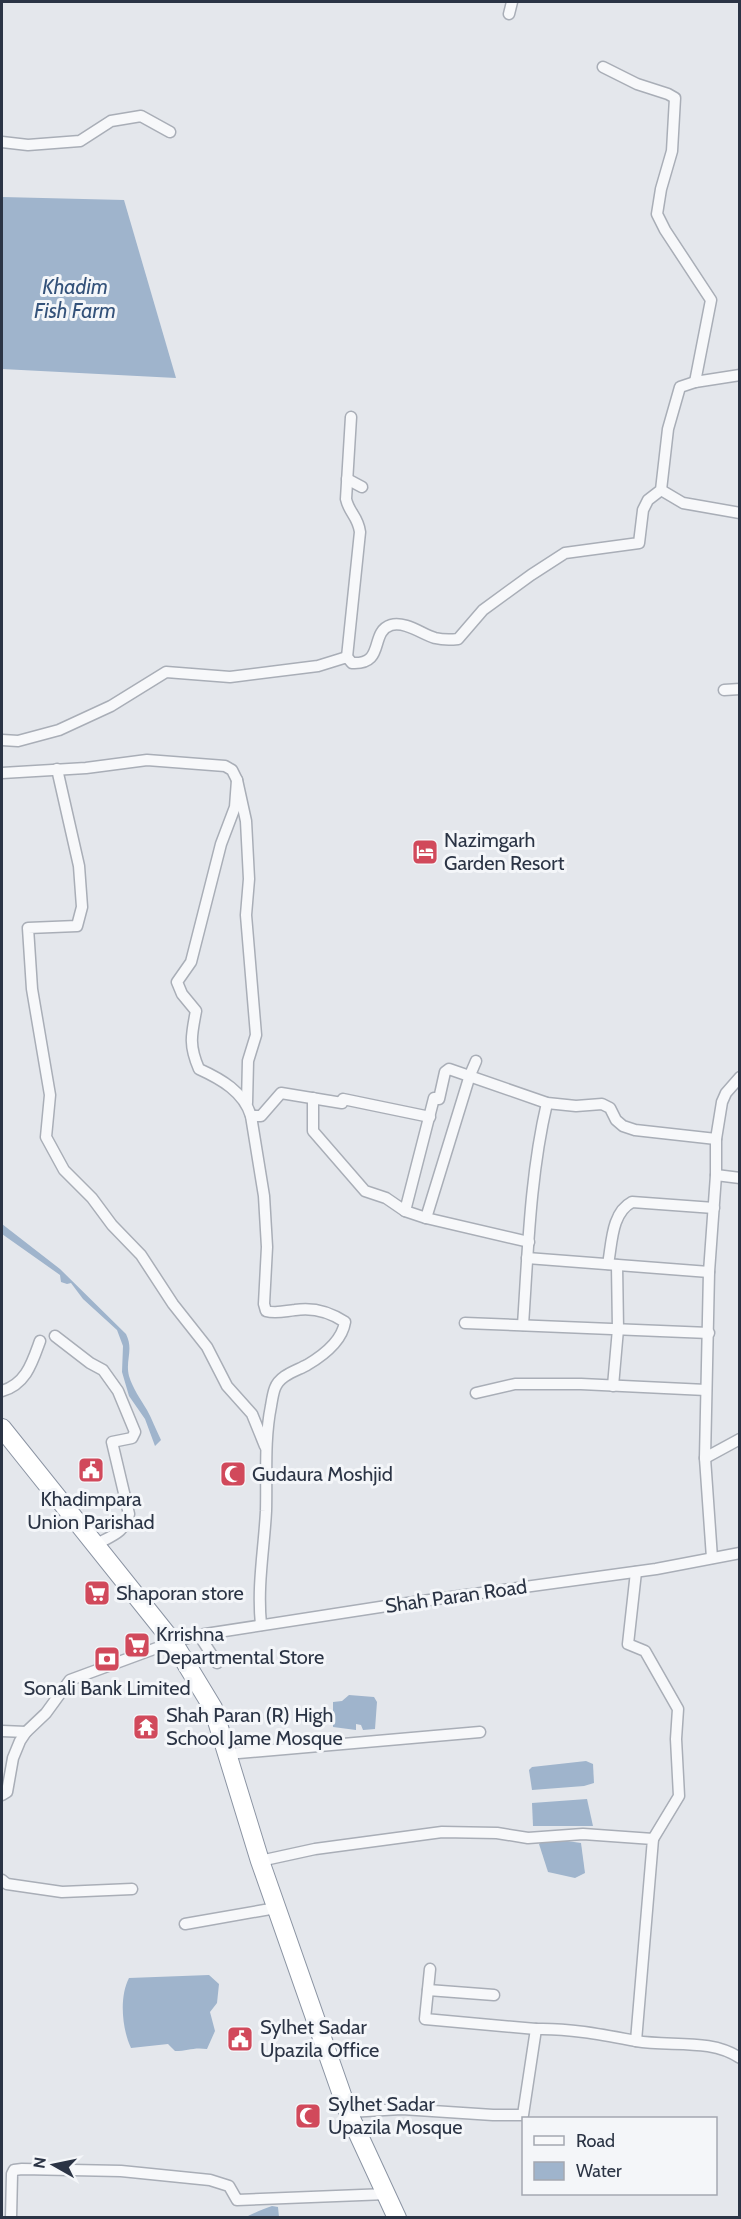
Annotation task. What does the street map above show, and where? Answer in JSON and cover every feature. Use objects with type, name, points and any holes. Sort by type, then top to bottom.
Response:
[{"type":"highway","points":[[2,1428],[173,1642],[213,1708],[260,1861],[348,2112],[398,2217]]},
{"type":"street","points":[[509,14],[512,2]]},
{"type":"street","points":[[603,68],[637,84],[668,94],[675,99],[672,151],[661,189],[657,214],[711,300],[695,382]]},
{"type":"street","points":[[2,142],[28,145],[80,141],[111,121],[141,116],[170,132]]},
{"type":"street","points":[[351,417],[346,499],[348,509],[358,519],[360,532],[347,657],[352,663],[364,663],[371,658],[384,629],[392,625],[411,628],[447,640],[458,639],[483,610],[566,553],[639,543],[643,510],[648,500],[661,490],[668,429],[680,387],[695,382],[740,375]]},
{"type":"street","points":[[347,479],[362,488]]},
{"type":"street","points":[[661,490],[683,503],[740,513]]},
{"type":"street","points":[[2,740],[18,741],[59,730],[111,706],[166,672],[230,676],[318,666],[347,657]]},
{"type":"street","points":[[724,690],[740,689]]},
{"type":"street","points":[[2,773],[86,768],[147,760],[225,766],[232,770],[237,780],[246,821],[249,879],[246,915],[256,1035],[248,1061],[247,1103],[264,1196],[267,1247],[264,1304],[266,1311],[273,1313],[318,1309],[335,1315],[345,1322],[344,1333],[337,1341],[307,1365],[281,1379],[275,1388],[266,1449],[264,1544],[258,1595],[261,1625]]},
{"type":"street","points":[[57,769],[79,866],[82,907],[76,926],[28,928],[32,989],[50,1095],[46,1137],[64,1170],[92,1198],[112,1225],[141,1255],[173,1304],[207,1347],[226,1386],[252,1414],[266,1449]]},
{"type":"street","points":[[237,780],[235,807],[221,844],[191,962],[177,982],[182,994],[196,1011],[190,1037],[192,1053],[199,1069],[219,1078],[247,1103]]},
{"type":"street","points":[[426,1218],[476,1061]]},
{"type":"street","points":[[405,1211],[434,1098],[439,1099],[448,1069],[547,1103],[576,1106],[602,1104],[610,1108],[616,1120],[623,1126],[635,1130],[716,1139]]},
{"type":"street","points":[[712,1558],[705,1458],[709,1272],[716,1175],[716,1139],[722,1102],[740,1077]]},
{"type":"street","points":[[251,1116],[261,1116],[281,1094],[342,1103],[343,1099],[430,1117]]},
{"type":"street","points":[[313,1098],[313,1131],[365,1191],[386,1198],[405,1211],[426,1218],[529,1242]]},
{"type":"street","points":[[523,1325],[538,1151],[547,1103]]},
{"type":"street","points":[[716,1175],[740,1178]]},
{"type":"street","points":[[613,1386],[618,1329],[613,1265],[615,1226],[622,1209],[632,1202],[714,1208]]},
{"type":"street","points":[[527,1258],[709,1272]]},
{"type":"street","points":[[465,1323],[709,1333]]},
{"type":"street","points":[[55,1336],[90,1363],[103,1370],[118,1391],[135,1432],[132,1438],[112,1442],[129,1514],[127,1524],[123,1529],[95,1545]]},
{"type":"street","points":[[2,1391],[12,1388],[22,1380],[32,1365],[40,1341]]},
{"type":"street","points":[[476,1393],[515,1384],[706,1390]]},
{"type":"street","points":[[705,1458],[740,1439]]},
{"type":"street","name":"Shah Paran Road","points":[[2,1796],[8,1787],[13,1758],[26,1732],[46,1713],[70,1680],[173,1642],[199,1635],[261,1625],[636,1572],[740,1553]]},
{"type":"street","points":[[636,1572],[628,1644],[645,1651],[678,1709],[676,1739],[679,1796],[653,1839],[636,2041]]},
{"type":"street","points":[[199,1635],[217,1663]]},
{"type":"street","points":[[2,1731],[26,1732]]},
{"type":"street","points":[[227,1754],[480,1731]]},
{"type":"street","points":[[260,1861],[315,1849],[442,1832],[497,1833],[528,1838],[583,1834],[653,1839]]},
{"type":"street","points":[[2,1880],[7,1884],[62,1892],[132,1889]]},
{"type":"street","points":[[185,1924],[276,1908]]},
{"type":"street","points":[[430,1969],[425,2019],[686,2044],[729,2051],[740,2058]]},
{"type":"street","points":[[428,1990],[494,1995]]},
{"type":"street","points":[[348,2112],[402,2109],[523,2115],[536,2029]]},
{"type":"street","points":[[11,2217],[12,2174],[14,2170],[22,2169],[121,2171],[210,2181],[229,2186],[237,2200],[387,2194]]},
{"type":"water","name":"Khadim Fish Farm","points":[[2,197],[124,200],[176,378],[2,369]]},
{"type":"water","points":[[2,1224],[60,1269],[126,1334],[129,1345],[129,1376],[161,1440],[155,1446],[145,1419],[129,1396],[122,1372],[123,1346],[117,1330],[83,1299],[71,1283],[61,1282],[60,1275],[2,1234]]},
{"type":"water","points":[[349,1695],[374,1697],[377,1702],[375,1729],[363,1730],[361,1725],[356,1724],[356,1730],[333,1727],[333,1702],[342,1701]]},
{"type":"water","points":[[586,1761],[593,1764],[594,1783],[584,1786],[532,1790],[529,1770],[532,1767]]},
{"type":"water","points":[[587,1799],[593,1826],[533,1826],[532,1803]]},
{"type":"water","points":[[546,1838],[581,1843],[585,1873],[575,1878],[548,1872],[539,1844]]},
{"type":"water","points":[[209,1975],[219,1984],[217,2003],[210,2012],[215,2031],[207,2049],[175,2051],[168,2044],[131,2048],[125,2032],[123,2013],[124,1994],[129,1978]]},
{"type":"water","points":[[272,2206],[278,2207],[279,2217],[246,2217],[262,2210]]},
{"type":"place","name":"Nazimgarh Garden Resort","points":[[425,852]]},
{"type":"place","name":"Khadimpara Union Parishad","points":[[91,1470]]},
{"type":"place","name":"Gudaura Moshjid","points":[[233,1474]]},
{"type":"place","name":"Shaporan store","points":[[97,1593]]},
{"type":"place","name":"Krrishna Departmental Store","points":[[137,1645]]},
{"type":"place","name":"Sonali Bank Limited","points":[[107,1659]]},
{"type":"place","name":"Shah Paran (R) High School Jame Mosque","points":[[146,1727]]},
{"type":"place","name":"Sylhet Sadar Upazila Office","points":[[240,2039]]},
{"type":"place","name":"Sylhet Sadar Upazila Mosque","points":[[308,2116]]}]
